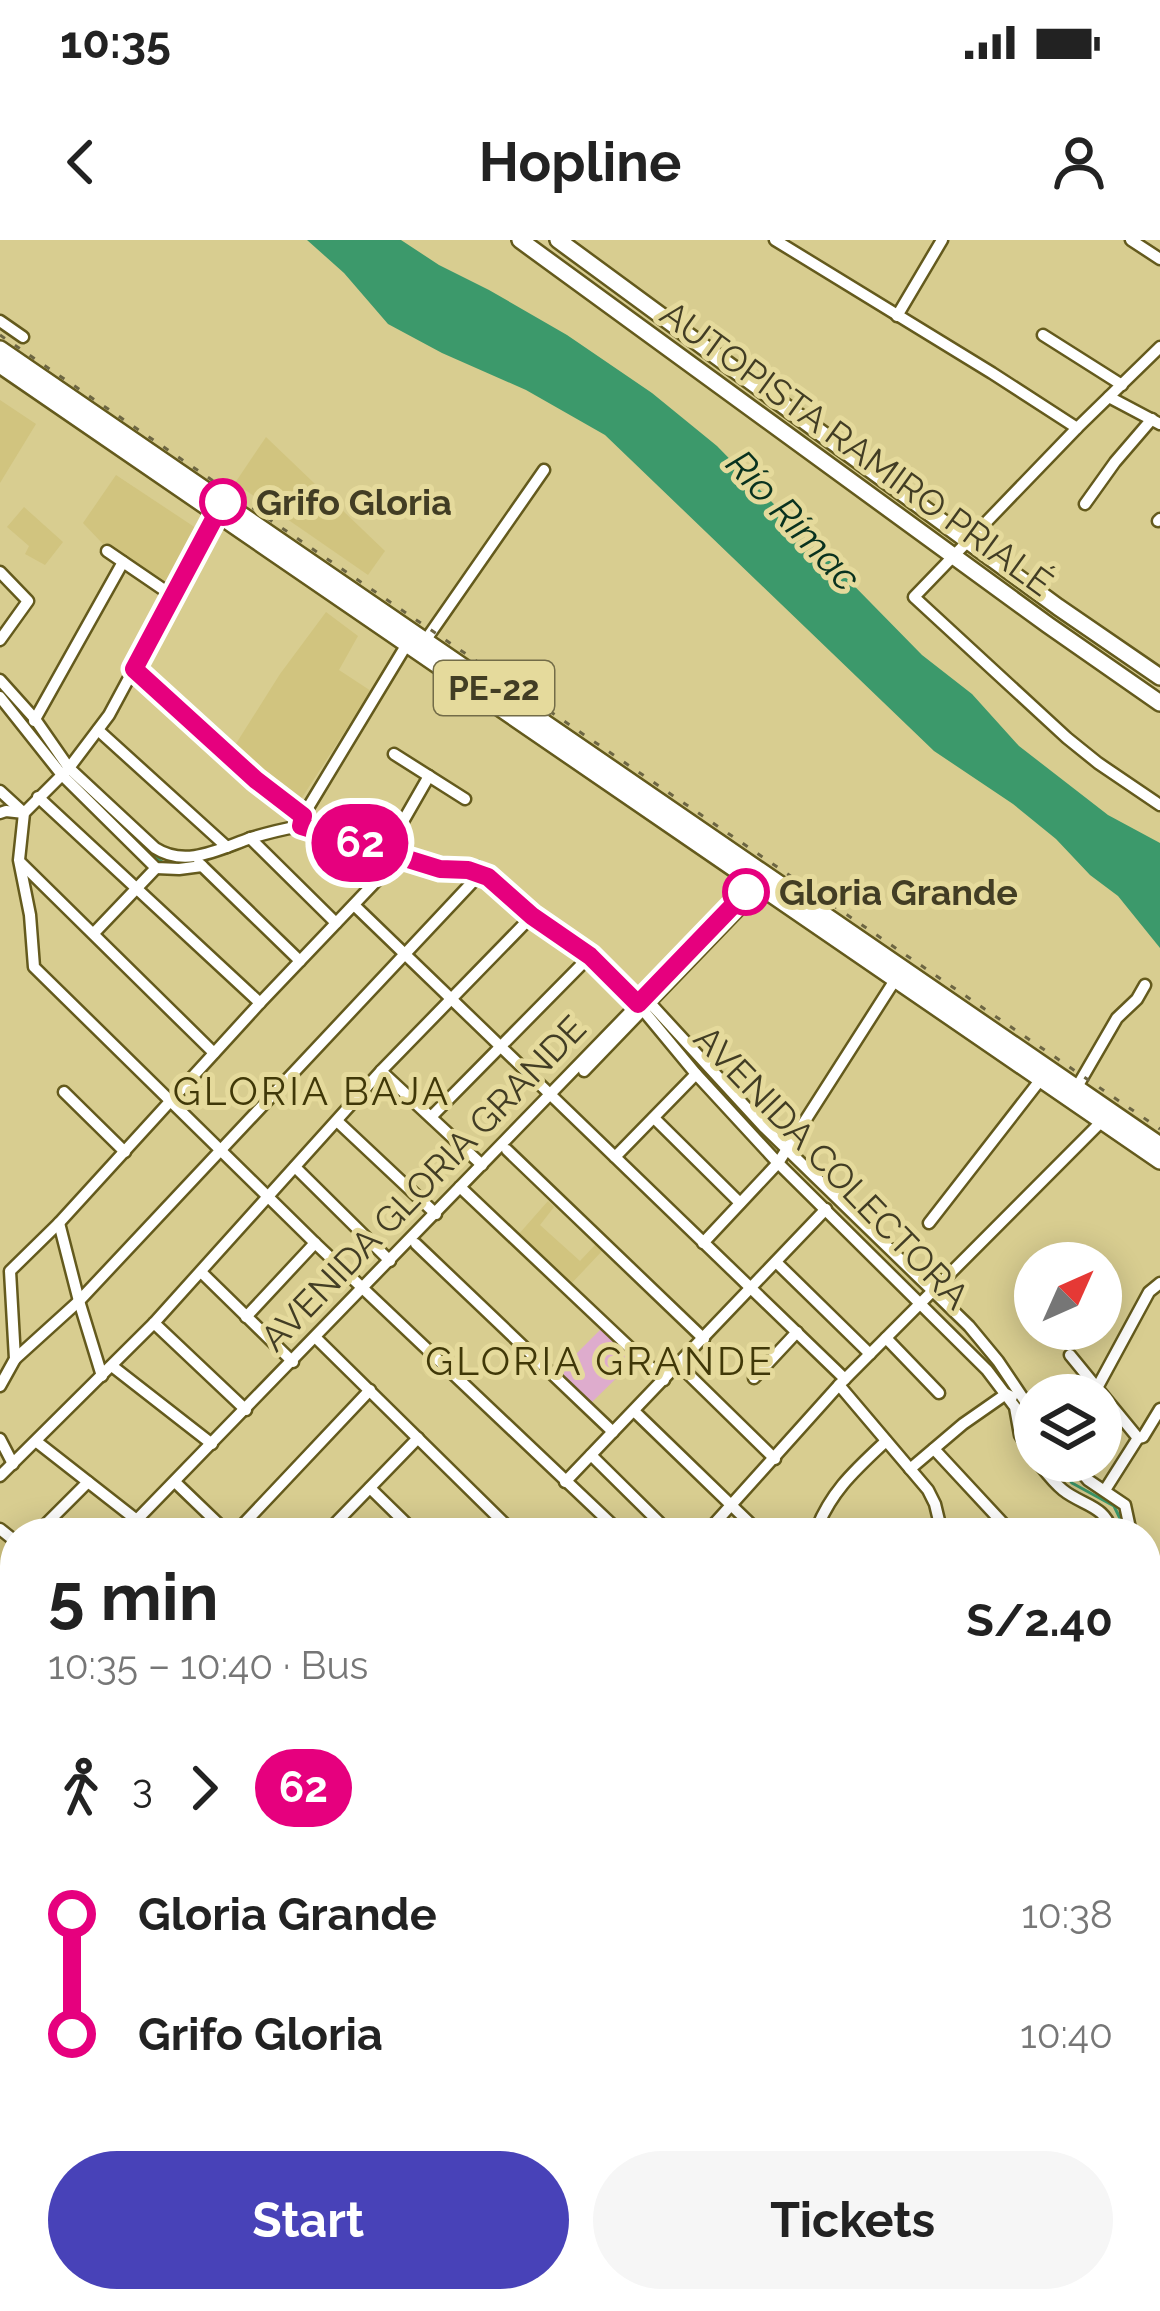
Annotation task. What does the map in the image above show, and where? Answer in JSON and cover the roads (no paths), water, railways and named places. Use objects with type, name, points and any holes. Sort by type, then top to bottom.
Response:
[{"type":"highway","name":"AUTOPISTA RAMIRO PRIALÉ","points":[[520,240],[1160,703]]},
{"type":"highway","name":"AUTOPISTA RAMIRO PRIALÉ","points":[[559,240],[1160,677]]},
{"type":"highway","name":"PE-22","points":[[0,349],[406,644],[1077,1087],[1160,1160]]},
{"type":"highway","name":"PE-22","points":[[0,365],[424,640],[1041,1079],[1160,1144]]},
{"type":"street","points":[[775,240],[1077,428]]},
{"type":"street","points":[[897,316],[942,240]]},
{"type":"street","points":[[1131,240],[1160,259]]},
{"type":"street","points":[[0,321],[23,337]]},
{"type":"street","points":[[1042,334],[1121,385]]},
{"type":"street","points":[[1160,347],[914,597],[1067,738],[1160,805]]},
{"type":"street","points":[[1084,504],[1115,461],[1156,421],[1109,397]]},
{"type":"street","points":[[424,640],[544,470]]},
{"type":"street","points":[[220,508],[98,730],[24,813],[19,860],[34,967],[604,1518]]},
{"type":"street","points":[[107,551],[173,596]]},
{"type":"street","points":[[32,725],[123,562]]},
{"type":"street","points":[[0,572],[28,601],[0,640]]},
{"type":"street","points":[[0,680],[65,771],[156,868],[179,869],[302,821],[406,644]]},
{"type":"street","points":[[134,669],[302,821],[440,869],[481,873]]},
{"type":"street","points":[[0,697],[32,725]]},
{"type":"street","points":[[98,730],[227,847]]},
{"type":"street","points":[[394,754],[465,799]]},
{"type":"street","points":[[65,771],[155,848],[168,856],[197,861],[300,962]]},
{"type":"street","points":[[386,851],[429,776]]},
{"type":"street","points":[[0,790],[24,813]]},
{"type":"street","points":[[38,797],[260,1003]]},
{"type":"street","points":[[0,813],[24,813]]},
{"type":"street","points":[[250,838],[336,923]]},
{"type":"street","points":[[15,1359],[10,1271],[401,856]]},
{"type":"street","points":[[19,860],[214,1054]]},
{"type":"street","points":[[94,933],[156,868]]},
{"type":"street","points":[[0,1386],[15,1359],[79,1301],[481,873]]},
{"type":"street","name":"AVENIDA COLECTORA","points":[[481,873],[590,956],[644,1006],[969,1326],[1014,1384]]},
{"type":"street","name":"AVENIDA GLORIA GRANDE","points":[[366,1290],[416,1244],[482,1165],[644,1006],[762,881]]},
{"type":"street","points":[[355,904],[797,1332],[910,1469],[935,1504],[938,1518]]},
{"type":"street","points":[[0,1476],[154,1323],[381,1071],[532,916]]},
{"type":"street","points":[[430,1118],[590,956]]},
{"type":"street","points":[[703,1243],[778,1162],[896,980]]},
{"type":"street","points":[[1077,1087],[1117,1018],[1145,986]]},
{"type":"street","name":"AVENIDA COLECTORA","points":[[644,1006],[696,1074],[987,1370],[1014,1406]]},
{"type":"street","points":[[381,1071],[482,1165]]},
{"type":"street","points":[[615,1157],[696,1074]]},
{"type":"street","points":[[929,1223],[1041,1079]]},
{"type":"street","points":[[64,1092],[124,1152]]},
{"type":"street","name":"AVENIDA GLORIA GRANDE","points":[[146,1518],[554,1097]]},
{"type":"street","points":[[720,1518],[842,1382],[1107,1116]]},
{"type":"street","points":[[654,1118],[740,1203]]},
{"type":"street","points":[[337,1120],[436,1214]]},
{"type":"street","points":[[506,1150],[704,1339]]},
{"type":"street","points":[[295,1167],[391,1261]]},
{"type":"street","points":[[462,1190],[664,1380]]},
{"type":"street","points":[[565,1482],[826,1209]]},
{"type":"street","points":[[59,1223],[79,1301],[107,1371],[212,1444]]},
{"type":"street","points":[[246,1317],[315,1243]]},
{"type":"street","points":[[416,1244],[613,1432]]},
{"type":"street","points":[[776,1262],[870,1354]]},
{"type":"street","points":[[201,1271],[293,1362]]},
{"type":"street","points":[[1105,1374],[1149,1292],[1160,1283]]},
{"type":"street","points":[[154,1323],[245,1410]]},
{"type":"street","points":[[754,1378],[797,1332]]},
{"type":"street","points":[[886,1338],[939,1393]]},
{"type":"street","points":[[318,1340],[499,1518]]},
{"type":"street","name":"AVENIDA GLORIA GRANDE","points":[[177,1485],[318,1340]]},
{"type":"street","points":[[1070,1355],[1086,1374]]},
{"type":"street","points":[[679,1365],[775,1459]]},
{"type":"street","points":[[246,1518],[370,1390]]},
{"type":"street","points":[[910,1469],[1006,1394],[1014,1399]]},
{"type":"street","points":[[1105,1490],[1160,1409]]},
{"type":"street","points":[[634,1411],[744,1518]]},
{"type":"street","points":[[1122,1418],[1138,1438]]},
{"type":"street","points":[[341,1518],[418,1438]]},
{"type":"street","points":[[0,1439],[13,1464]]},
{"type":"street","points":[[821,1518],[841,1486],[886,1441]]},
{"type":"street","points":[[37,1442],[129,1518]]},
{"type":"street","points":[[934,1449],[998,1518]]},
{"type":"street","points":[[591,1455],[655,1518]]},
{"type":"street","points":[[52,1518],[88,1482]]},
{"type":"street","name":"AVENIDA COLECTORA","points":[[1056,1482],[1108,1518]]},
{"type":"street","points":[[1091,1482],[1126,1505],[1128,1518]]},
{"type":"street","points":[[177,1485],[214,1518]]},
{"type":"street","points":[[370,1488],[401,1518]]},
{"type":"waterway","points":[[84,789],[103,807]]},
{"type":"waterway","points":[[315,822],[387,843]]},
{"type":"waterway","points":[[137,838],[165,864]]},
{"type":"waterway","points":[[232,851],[251,843]]},
{"type":"waterway","points":[[396,846],[444,862],[479,861],[587,947]]},
{"type":"waterway","points":[[1071,1482],[1114,1506],[1120,1518]]},
{"type":"railway","points":[[0,335],[1160,1129]]},
{"type":"place","name":"Grifo Gloria","points":[[223,502]]},
{"type":"place","name":"Gloria Grande","points":[[746,892]]},
{"type":"district","name":"GLORIA BAJA","points":[[312,1091]]},
{"type":"district","name":"GLORIA GRANDE","points":[[600,1361]]},
{"type":"water label","name":"Río Rímac","points":[[794,520]]}]
